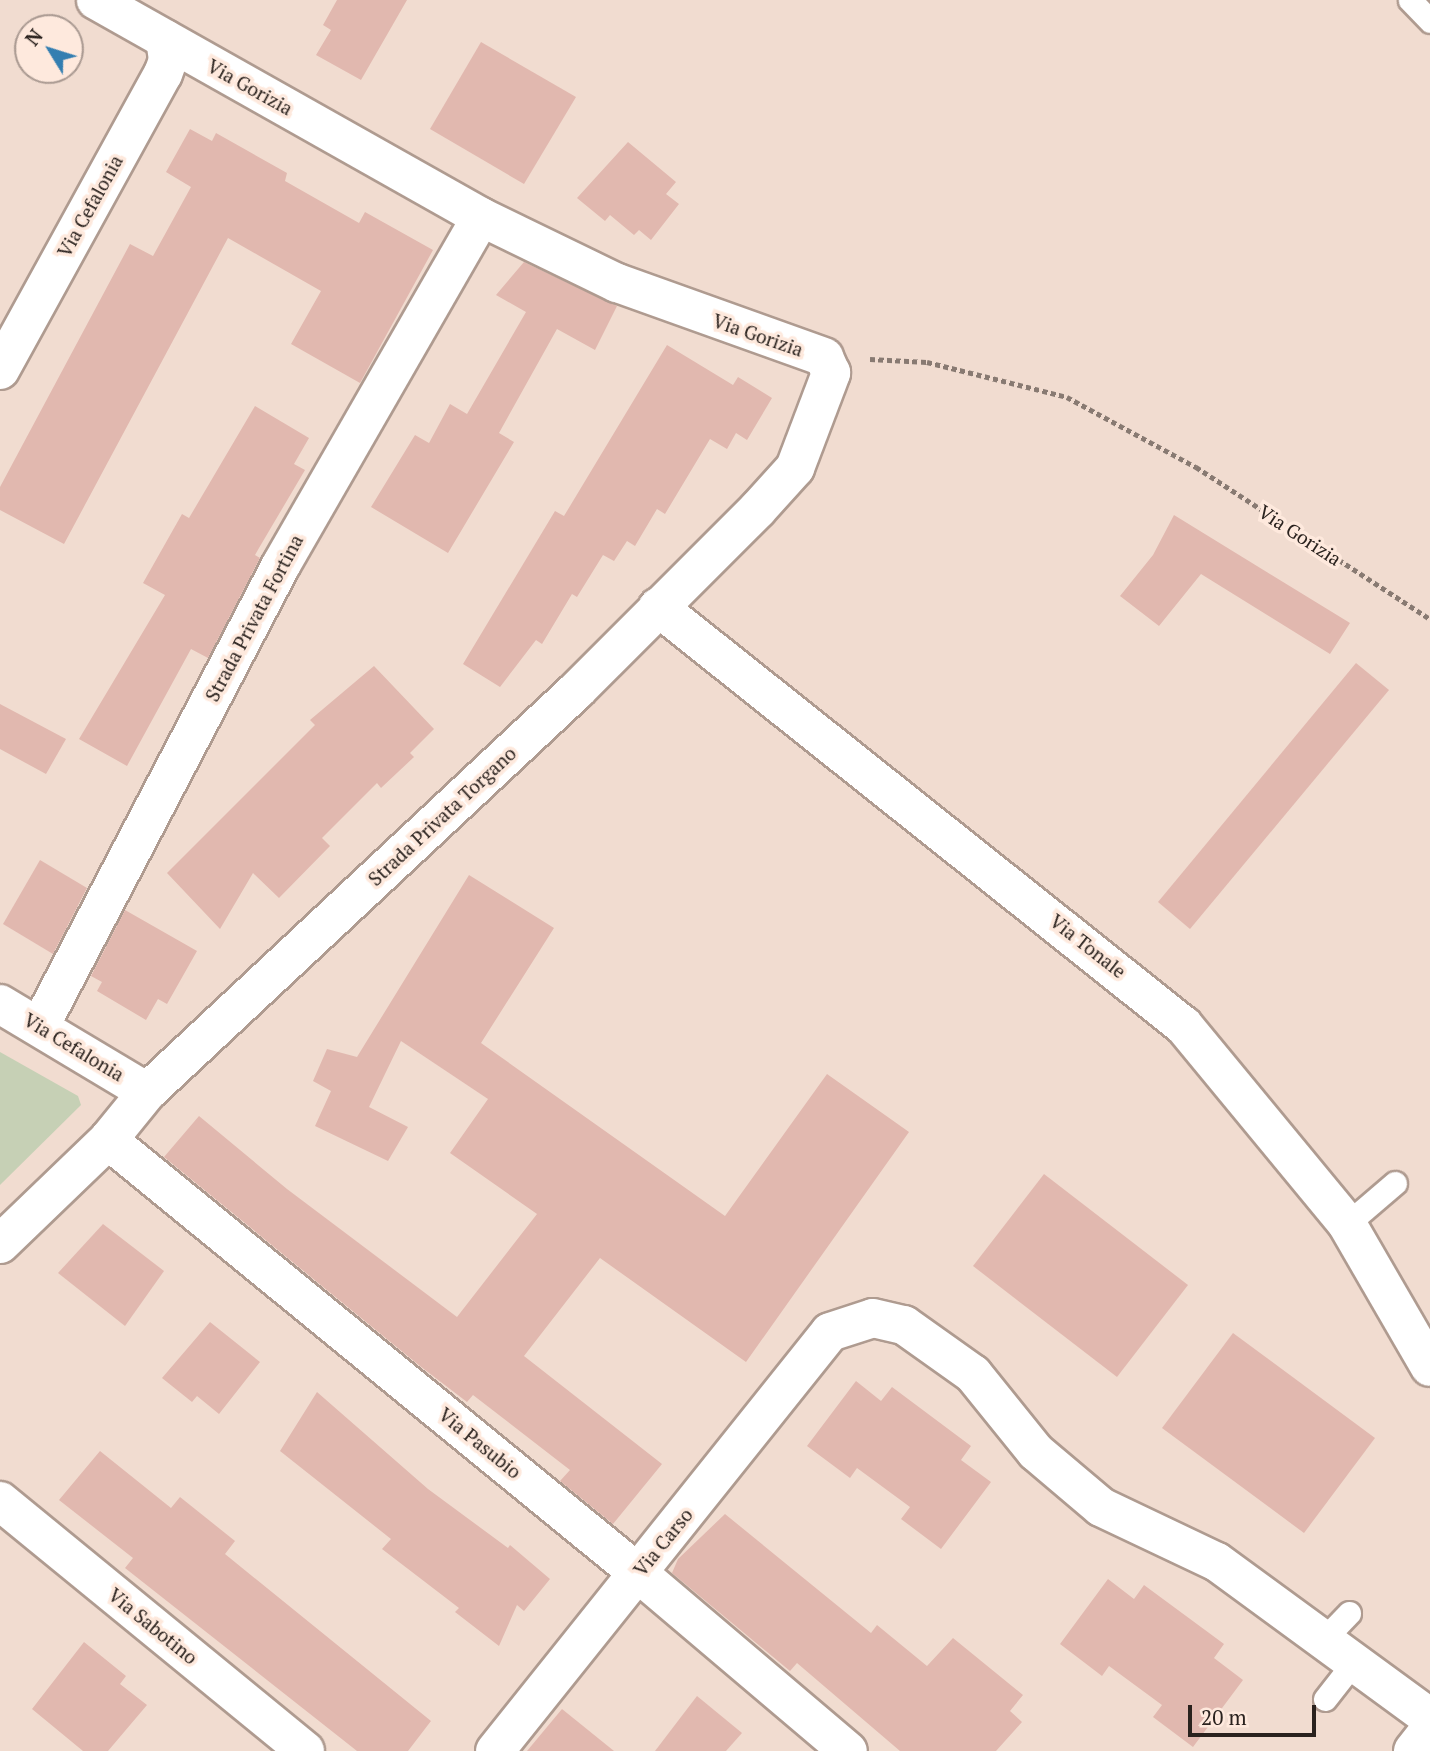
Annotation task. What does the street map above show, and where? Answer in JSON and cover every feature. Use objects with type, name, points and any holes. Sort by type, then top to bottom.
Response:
[{"type":"street","name":"Via Gorizia","points":[[96,0],[481,217],[639,292],[824,357]]},
{"type":"street","name":"Via Cefalonia","points":[[0,370],[163,74],[168,60],[165,39]]},
{"type":"street","name":"Strada Privata Fortina","points":[[40,1026],[281,565],[481,217]]},
{"type":"street","name":"Strada Privata Torgano","points":[[0,1244],[108,1140],[147,1092],[577,690],[795,468],[831,373],[824,357]]},
{"type":"street","name":"Via Tonale","points":[[658,607],[1141,988],[1229,1076],[1347,1224],[1430,1367]]},
{"type":"street","name":"Via Cefalonia","points":[[0,1004],[147,1092]]},
{"type":"street","name":"Via Pasubio","points":[[108,1140],[638,1573],[848,1751]]},
{"type":"street","name":"Via Carso","points":[[495,1751],[830,1332],[873,1318],[904,1325],[973,1374],[1036,1452],[1101,1507],[1217,1562],[1336,1626],[1354,1662]]},
{"type":"street","name":"Via Sabotino","points":[[0,1502],[305,1751]]},
{"type":"street","points":[[1354,1662],[1430,1717]]},
{"type":"street","points":[[1413,1751],[1430,1729]]},
{"type":"lane","points":[[1410,0],[1430,20]]},
{"type":"lane","points":[[1347,1224],[1395,1183]]},
{"type":"lane","points":[[1325,1699],[1354,1662]]},
{"type":"path","name":"Via Gorizia","points":[[824,357],[927,362],[1067,397],[1196,467],[1430,619]]},
{"type":"green space","points":[[0,1052],[78,1096],[81,1105],[0,1185]]},
{"type":"building","points":[[337,0],[407,0],[361,80],[316,55],[331,30],[323,25]]},
{"type":"building","points":[[481,42],[576,97],[524,184],[430,129]]},
{"type":"building","points":[[190,129],[212,141],[216,133],[287,173],[285,181],[359,223],[365,212],[433,250],[360,383],[291,344],[321,291],[228,238],[64,544],[0,510],[0,487],[130,244],[153,256],[191,187],[166,172]]},
{"type":"building","points":[[628,142],[676,182],[666,194],[679,204],[651,240],[639,230],[634,235],[610,215],[605,221],[577,198]]},
{"type":"building","points":[[524,262],[617,306],[595,350],[557,329],[499,433],[514,442],[448,553],[371,507],[415,435],[429,443],[450,404],[467,414],[526,312],[496,295]]},
{"type":"building","points":[[667,345],[733,385],[738,377],[772,398],[747,440],[736,433],[727,449],[710,439],[665,514],[657,509],[635,546],[627,541],[614,561],[603,555],[577,597],[572,594],[542,644],[536,640],[500,687],[463,664],[555,511],[564,516]]},
{"type":"building","points":[[255,406],[309,438],[294,464],[305,470],[255,555],[260,558],[208,658],[191,649],[127,766],[79,739],[165,595],[143,583],[182,514],[189,518]]},
{"type":"building","points":[[1174,515],[1350,623],[1330,654],[1201,574],[1159,626],[1120,596],[1153,555]]},
{"type":"building","points":[[1356,663],[1389,690],[1190,929],[1158,902]]},
{"type":"building","points":[[374,666],[434,729],[410,753],[414,757],[381,788],[377,783],[322,838],[330,846],[279,898],[253,873],[220,929],[167,873],[315,725],[310,720]]},
{"type":"building","points":[[0,704],[66,739],[46,774],[0,749]]},
{"type":"building","points":[[40,860],[87,888],[53,954],[3,924]]},
{"type":"building","points":[[469,875],[554,928],[481,1043],[725,1216],[827,1074],[909,1132],[746,1362],[600,1258],[524,1356],[662,1464],[613,1524],[560,1481],[570,1470],[473,1395],[467,1402],[420,1366],[164,1157],[199,1116],[287,1189],[457,1317],[537,1214],[450,1153],[488,1099],[401,1041],[369,1107],[408,1127],[388,1161],[315,1126],[331,1091],[313,1081],[327,1049],[357,1057]]},
{"type":"building","points":[[125,910],[197,951],[167,1004],[158,999],[146,1020],[97,991],[102,982],[91,976]]},
{"type":"building","points":[[1044,1174],[1188,1285],[1117,1377],[973,1266]]},
{"type":"building","points":[[103,1224],[164,1271],[125,1326],[58,1273]]},
{"type":"building","points":[[210,1322],[260,1362],[219,1414],[197,1396],[192,1402],[162,1378]]},
{"type":"building","points":[[1233,1333],[1375,1438],[1304,1533],[1162,1428]]},
{"type":"building","points":[[856,1381],[881,1401],[892,1387],[971,1446],[961,1460],[991,1482],[941,1549],[901,1519],[910,1507],[857,1468],[850,1478],[807,1446]]},
{"type":"building","points":[[317,1392],[428,1489],[508,1548],[510,1545],[550,1579],[524,1611],[517,1605],[499,1646],[455,1612],[459,1608],[382,1549],[391,1539],[280,1451]]},
{"type":"building","points":[[100,1451],[171,1508],[180,1497],[235,1541],[225,1554],[431,1721],[408,1751],[357,1751],[125,1568],[133,1558],[59,1500]]},
{"type":"building","points":[[725,1514],[871,1633],[877,1625],[927,1666],[953,1638],[1023,1695],[1010,1711],[1022,1722],[996,1751],[900,1751],[797,1663],[790,1671],[672,1573],[678,1559]]},
{"type":"building","points":[[1108,1579],[1134,1599],[1144,1585],[1224,1644],[1214,1658],[1243,1680],[1193,1747],[1153,1717],[1162,1705],[1109,1666],[1102,1676],[1060,1644]]},
{"type":"building","points":[[84,1642],[126,1676],[120,1684],[147,1705],[108,1751],[83,1751],[32,1709]]},
{"type":"building","points":[[697,1696],[742,1733],[726,1751],[655,1751]]},
{"type":"building","points":[[562,1709],[614,1751],[527,1751]]}]
